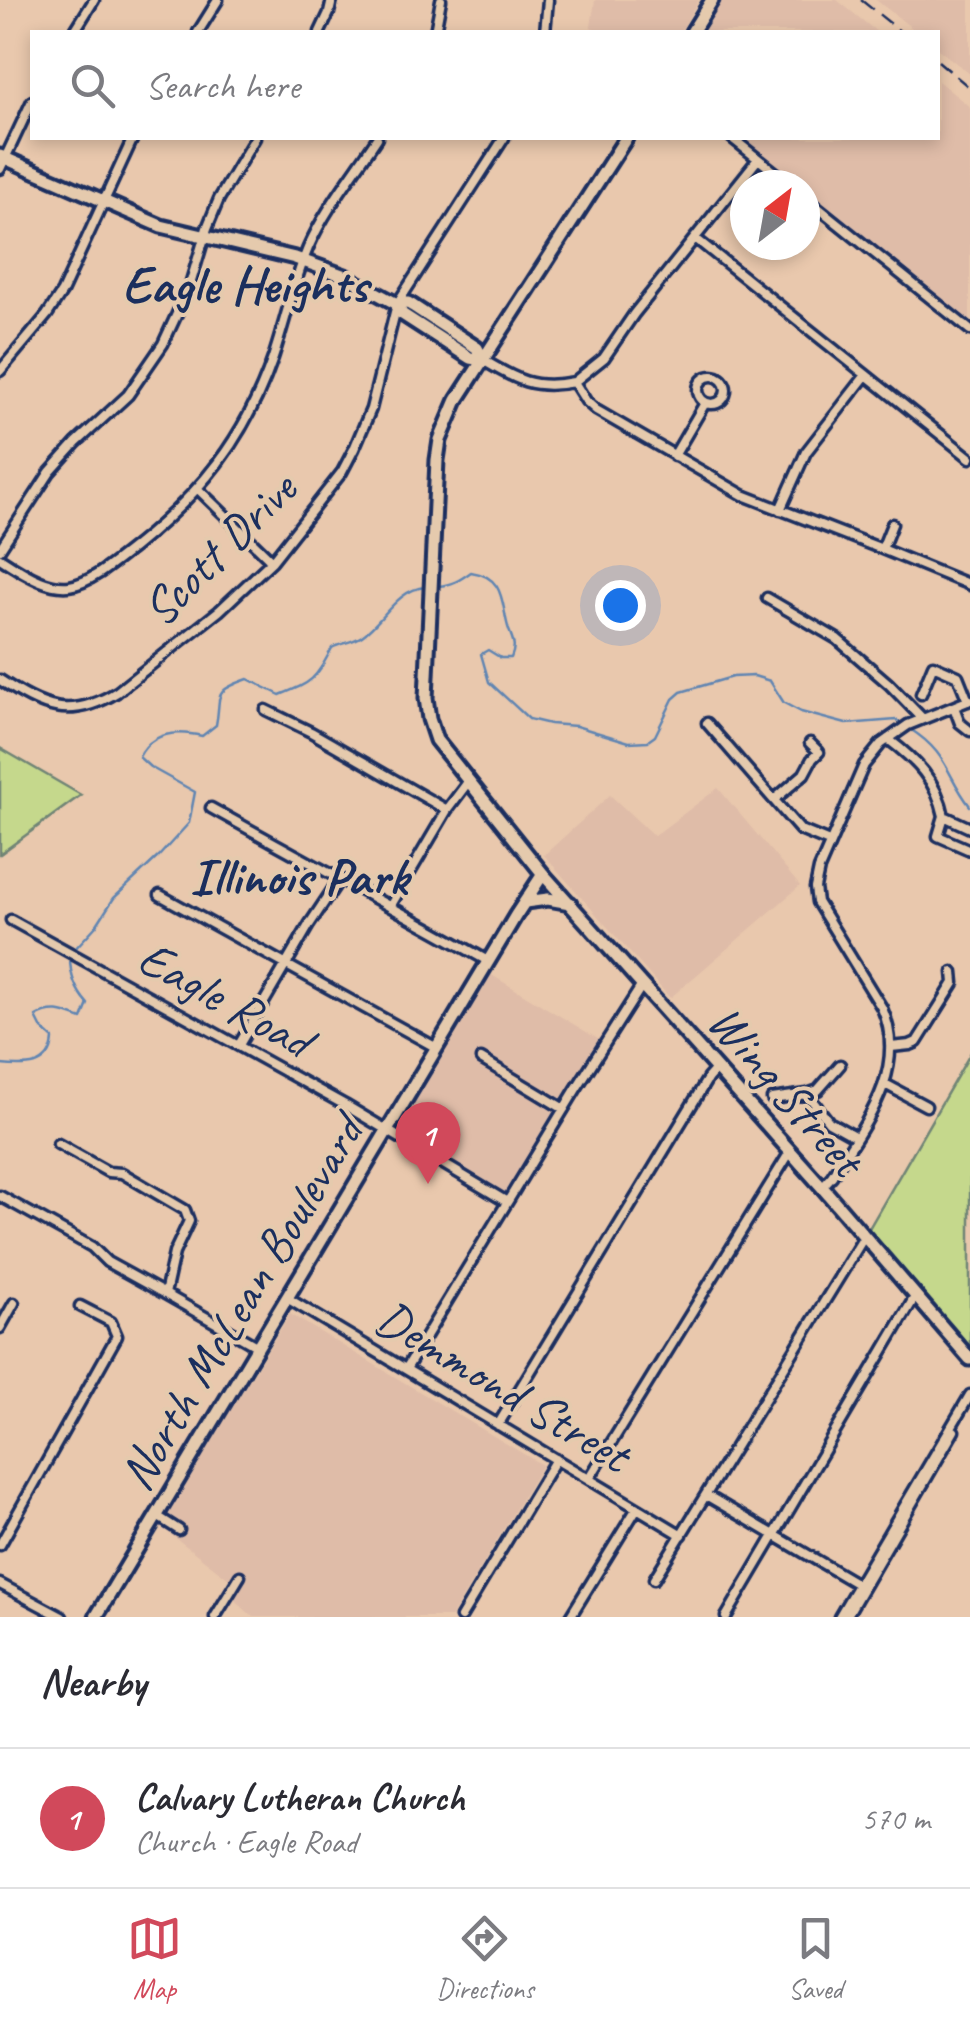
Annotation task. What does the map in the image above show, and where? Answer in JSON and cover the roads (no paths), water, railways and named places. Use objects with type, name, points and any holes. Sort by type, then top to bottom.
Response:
[{"type":"main road","points":[[693,30],[712,0]]},
{"type":"main road","points":[[2,161],[160,226],[304,261],[345,276],[397,304],[402,314],[470,358],[483,360],[625,140]]},
{"type":"main road","name":"Wing Street","points":[[483,360],[457,400],[436,460],[426,698],[428,719],[440,747],[543,874],[970,1359]]},
{"type":"main road","name":"North McLean Boulevard","points":[[96,1617],[543,874]]},
{"type":"main road","points":[[525,902],[570,903]]},
{"type":"street","points":[[75,30],[94,0]]},
{"type":"street","points":[[199,30],[218,0]]},
{"type":"street","points":[[321,30],[332,0]]},
{"type":"street","points":[[435,30],[440,0]]},
{"type":"street","points":[[544,30],[548,0]]},
{"type":"street","points":[[2,161],[30,105]]},
{"type":"street","points":[[0,371],[54,305],[71,276],[132,140]]},
{"type":"street","points":[[0,549],[50,472],[144,374],[177,317],[219,198],[254,140]]},
{"type":"street","points":[[0,558],[42,583],[80,584],[101,573],[158,528],[198,489],[236,438],[260,391],[317,231],[376,140]]},
{"type":"street","name":"Scott Drive","points":[[0,680],[53,708],[78,708],[100,702],[219,611],[272,561],[342,472],[371,408],[397,304],[503,140]]},
{"type":"street","points":[[734,140],[772,170]]},
{"type":"street","points":[[483,360],[532,385],[574,382],[604,358],[634,314],[758,159]]},
{"type":"street","points":[[820,208],[970,330]]},
{"type":"street","points":[[696,238],[970,458]]},
{"type":"street","points":[[780,510],[806,452],[866,376]]},
{"type":"street","points":[[574,382],[596,410],[743,495],[970,585]]},
{"type":"street","points":[[674,456],[705,403]]},
{"type":"street","points":[[198,489],[272,561]]},
{"type":"street","points":[[882,550],[892,524]]},
{"type":"street","points":[[768,598],[838,639],[889,684],[920,720]]},
{"type":"street","points":[[822,1187],[885,1084],[891,1047],[882,1008],[817,902],[816,881],[860,772],[876,750],[920,720],[969,700],[958,676],[933,665],[922,694]]},
{"type":"street","points":[[954,707],[960,723],[970,731]]},
{"type":"street","points":[[266,710],[447,810]]},
{"type":"street","points":[[706,723],[800,830],[829,842]]},
{"type":"street","points":[[888,739],[926,773],[938,794],[944,816],[938,836],[970,850]]},
{"type":"street","points":[[774,800],[804,774],[819,752],[810,742]]},
{"type":"street","points":[[390,905],[468,782]]},
{"type":"street","points":[[212,808],[488,961]]},
{"type":"street","points":[[944,816],[970,828]]},
{"type":"street","points":[[239,1046],[339,880]]},
{"type":"street","points":[[160,895],[437,1048]]},
{"type":"street","name":"Eagle Road","points":[[10,920],[239,1046],[507,1202]]},
{"type":"street","points":[[891,1047],[910,1046],[920,1039],[954,983],[953,972]]},
{"type":"street","points":[[406,1369],[643,985]]},
{"type":"street","points":[[481,1059],[564,1109]]},
{"type":"street","points":[[772,1098],[818,1090],[840,1065]]},
{"type":"street","points":[[498,1425],[716,1069]]},
{"type":"street","points":[[885,1084],[926,1106]]},
{"type":"street","points":[[807,1094],[829,1122],[856,1137]]},
{"type":"street","points":[[58,1144],[108,1172],[122,1173],[168,1198],[188,1214],[164,1294]]},
{"type":"street","points":[[588,1479],[790,1152]]},
{"type":"street","points":[[0,1196],[92,1247],[107,1262],[258,1346]]},
{"type":"street","points":[[654,1580],[864,1237]]},
{"type":"street","points":[[726,1617],[916,1296]]},
{"type":"street","name":"Demmond Street","points":[[287,1298],[682,1535]]},
{"type":"street","points":[[0,1328],[14,1303]]},
{"type":"street","points":[[0,1545],[118,1336],[111,1322],[80,1306]]},
{"type":"street","points":[[846,1617],[970,1395]]},
{"type":"street","points":[[838,1617],[970,1404]]},
{"type":"street","points":[[461,1617],[556,1460]]},
{"type":"street","points":[[706,1495],[860,1586]]},
{"type":"street","points":[[570,1617],[636,1508]]},
{"type":"street","points":[[157,1516],[179,1530]]},
{"type":"street","points":[[216,1617],[240,1576]]},
{"type":"street","points":[[0,1584],[62,1617]]},
{"type":"waterway","points":[[438,586],[456,582],[471,572],[496,585],[513,653],[511,658],[501,658],[488,650],[481,654],[489,682],[529,719],[576,726],[629,742],[648,741],[655,736],[673,699],[681,692],[732,677],[754,676],[770,681],[784,703],[801,712],[846,724],[896,720],[904,725]]},
{"type":"waterway","points":[[73,951],[114,898],[189,823],[195,792],[139,757],[150,742],[165,735],[202,736],[216,725],[220,695],[236,683],[248,679],[280,695],[306,683],[317,674],[332,648],[362,636],[399,599],[425,587]]},
{"type":"waterway","points":[[910,729],[932,747],[970,806]]},
{"type":"waterway","points":[[0,1065],[34,1064],[47,1056],[53,1039],[36,1017],[53,1011],[82,1019],[88,1004],[74,983],[70,958]]},
{"type":"railway","points":[[861,0],[898,30]]},
{"type":"railway","points":[[940,63],[970,88]]},
{"type":"place","name":"Calvary Lutheran Church","points":[[428,1184]]},
{"type":"district","name":"Eagle Heights","points":[[245,285]]},
{"type":"district","name":"Illinois Park","points":[[299,877]]}]
